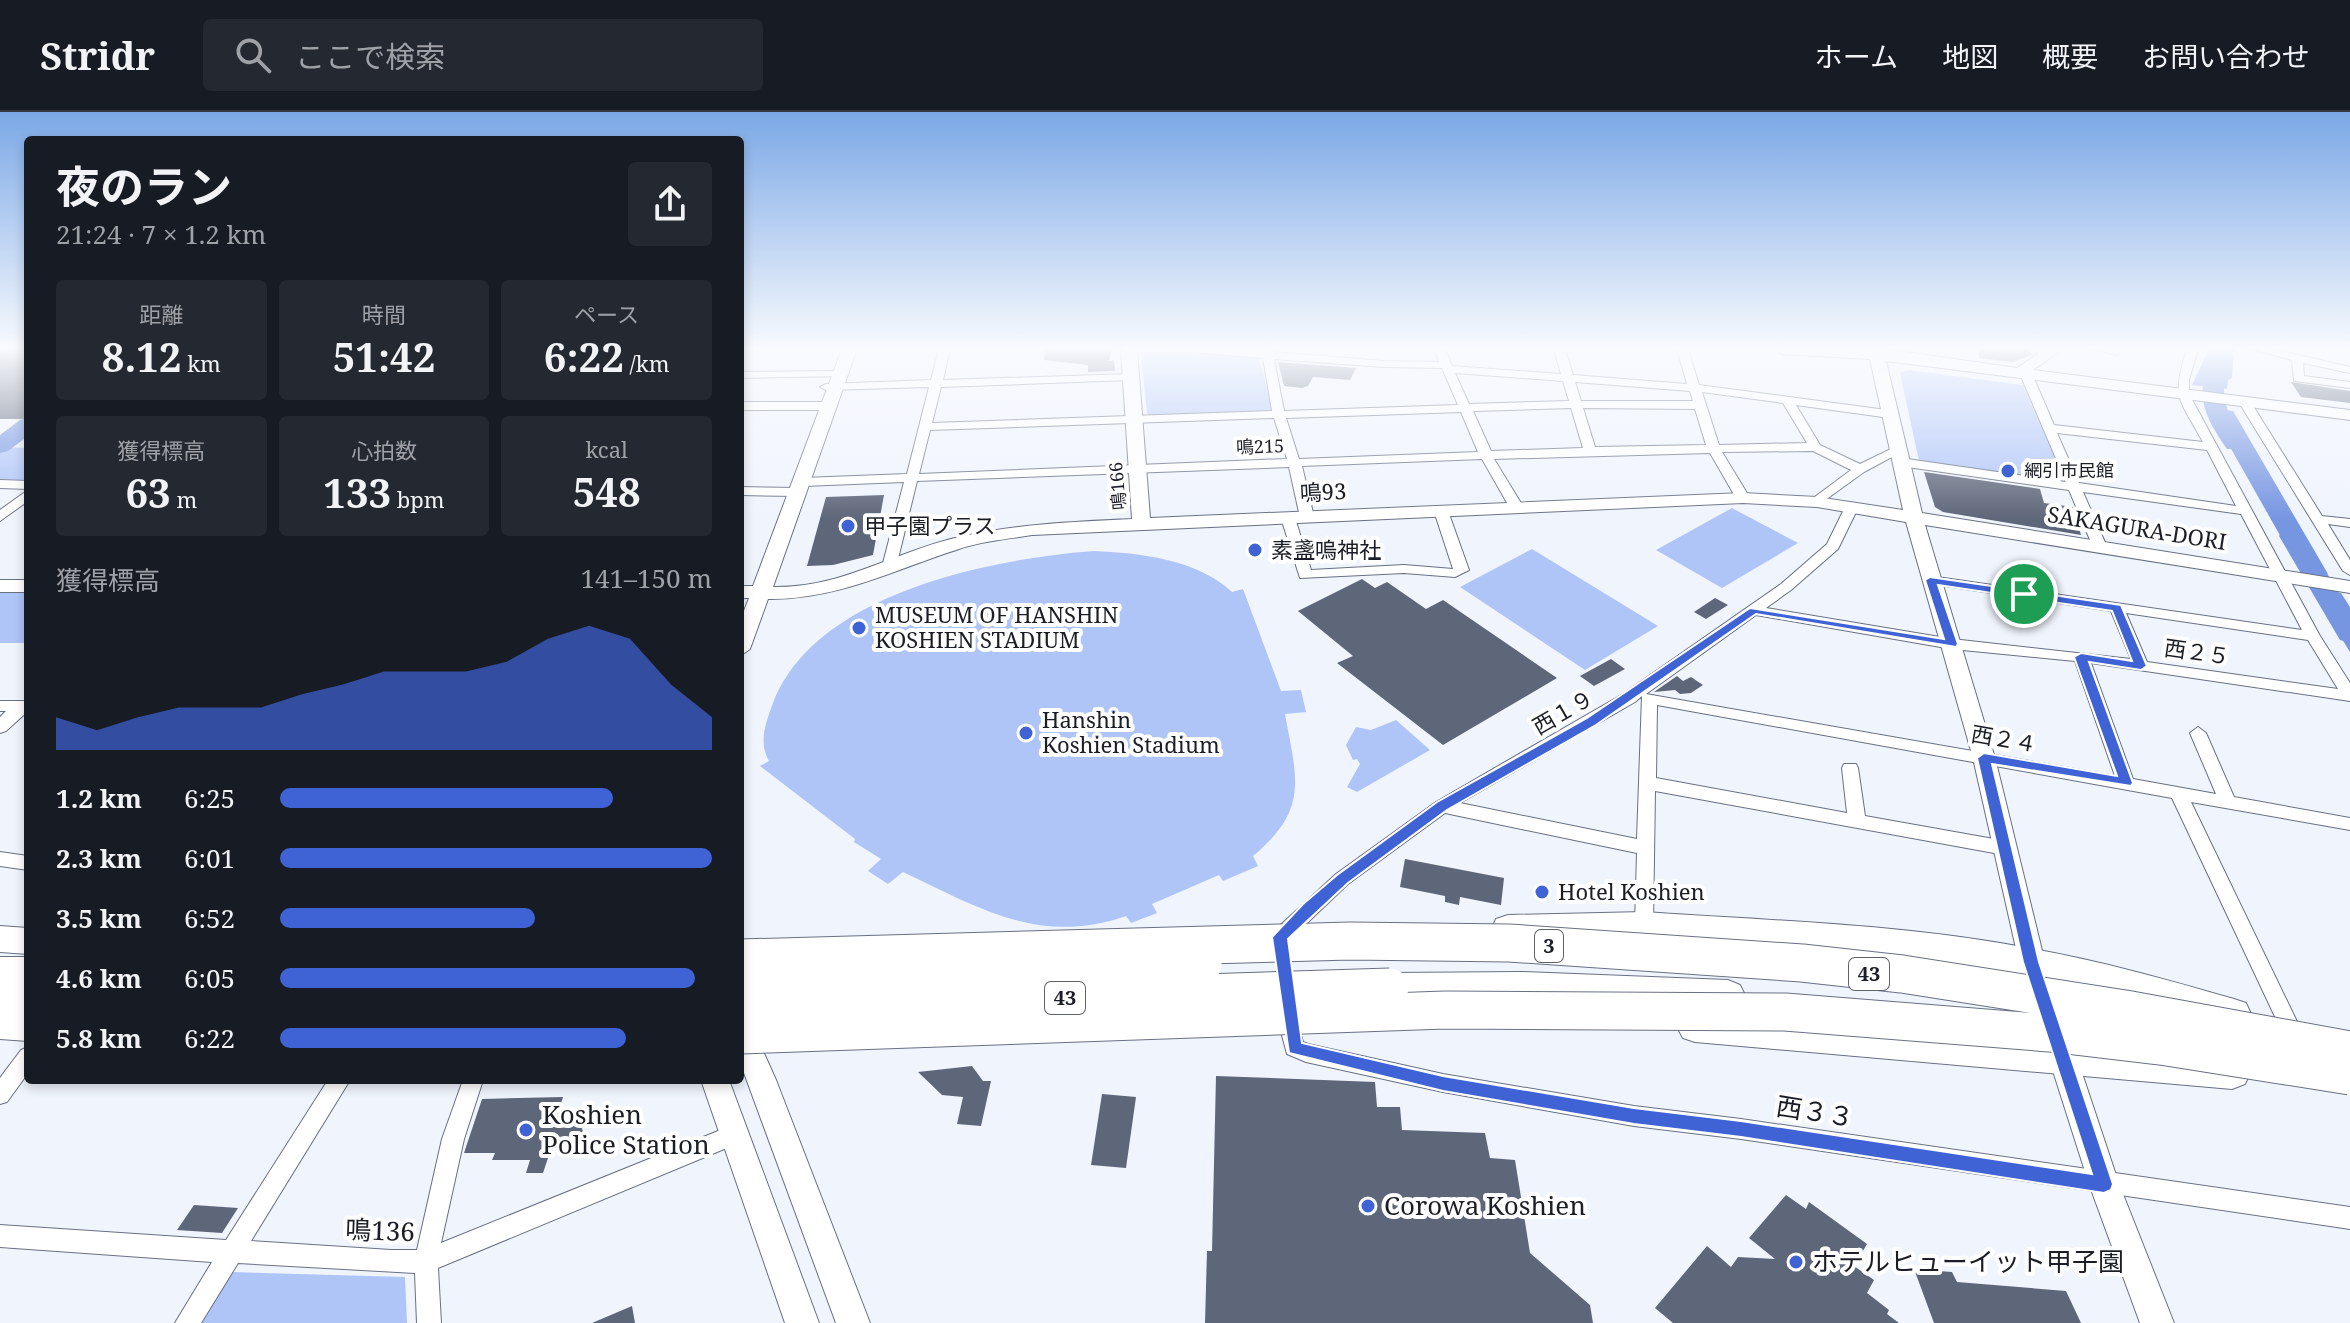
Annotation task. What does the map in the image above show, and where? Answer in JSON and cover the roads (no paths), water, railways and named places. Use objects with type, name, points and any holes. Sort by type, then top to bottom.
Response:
[{"type":"highway","points":[[744,952],[1169,944],[1424,929],[1644,925],[1876,942],[2036,975]]},
{"type":"highway","points":[[0,939],[24,941]]},
{"type":"highway","name":"3","points":[[744,958],[1350,941],[1524,944],[1788,962],[1902,974],[2125,1009],[2350,1072]]},
{"type":"highway","points":[[0,951],[24,951]]},
{"type":"highway","name":"43","points":[[744,1008],[1636,957],[2036,975],[2350,1042]]},
{"type":"highway","points":[[0,971],[24,971]]},
{"type":"highway","name":"43","points":[[744,983],[1386,972],[1549,987],[1721,994],[2052,1026],[2350,1072]]},
{"type":"highway","points":[[0,996],[24,997]]},
{"type":"highway","points":[[744,1042],[1445,1010],[1785,1012],[2049,1033],[2350,1072]]},
{"type":"highway","points":[[744,1042],[1541,1022],[1643,1024],[1818,1036],[2064,1060],[2350,1072]]},
{"type":"highway","points":[[0,1024],[24,1026]]},
{"type":"highway","points":[[0,1041],[24,1043]]},
{"type":"street","points":[[744,406],[824,406],[795,489],[747,596],[744,619]]},
{"type":"street","points":[[889,567],[929,406]]},
{"type":"street","name":"鳴166","points":[[1131,406],[1141,523]]},
{"type":"street","points":[[1277,406],[1295,464],[1297,517],[1305,575],[1404,569],[1455,573],[1462,570],[1441,511]]},
{"type":"street","points":[[1462,406],[1517,508]]},
{"type":"street","points":[[923,427],[1541,406]]},
{"type":"street","points":[[1575,406],[1590,451]]},
{"type":"street","points":[[1699,406],[1713,447],[1743,498]]},
{"type":"street","points":[[1790,406],[1815,447],[1860,469]]},
{"type":"street","points":[[1828,406],[1890,414]]},
{"type":"street","points":[[1888,406],[1930,580],[1952,644],[1984,758],[2036,975],[2104,1184],[2157,1323]]},
{"type":"street","points":[[2039,406],[2100,547]]},
{"type":"street","points":[[2194,406],[2247,511],[2289,577],[2313,636],[2350,696]]},
{"type":"street","points":[[2241,406],[2317,519],[2347,581]]},
{"type":"street","points":[[2274,406],[2350,415]]},
{"type":"street","points":[[2049,428],[2212,447]]},
{"type":"street","name":"鳴215","points":[[744,491],[910,479],[1486,455],[1713,447],[1815,447]]},
{"type":"street","points":[[1817,502],[1860,469],[1899,457],[2075,487],[2247,511]]},
{"type":"street","points":[[0,484],[24,485]]},
{"type":"street","points":[[0,517],[24,497]]},
{"type":"street","name":"鳴93","points":[[747,596],[789,593],[859,580],[957,543],[1032,529],[1743,498],[1817,502],[1916,517]]},
{"type":"street","name":"西１９","points":[[1280,937],[1342,879],[1442,806],[1645,693],[1786,587],[1833,546],[1851,508]]},
{"type":"street","name":"SAKAGURA-DORI","points":[[1916,517],[2289,577],[2347,581]]},
{"type":"street","points":[[2317,519],[2350,523]]},
{"type":"street","points":[[1930,580],[2313,636]]},
{"type":"street","points":[[1,586],[24,586]]},
{"type":"street","points":[[2117,608],[2141,666]]},
{"type":"street","name":"西２５","points":[[1754,610],[1952,644],[2081,657],[2350,696]]},
{"type":"street","points":[[2081,657],[2126,783]]},
{"type":"street","points":[[1644,925],[1645,693]]},
{"type":"street","name":"西２４","points":[[1645,693],[2350,824]]},
{"type":"street","points":[[0,706],[24,706]]},
{"type":"street","points":[[0,727],[24,707]]},
{"type":"street","points":[[2198,733],[2228,802]]},
{"type":"street","points":[[1850,768],[1857,821]]},
{"type":"street","points":[[1647,783],[2005,848]]},
{"type":"street","points":[[2178,793],[2292,1032]]},
{"type":"street","points":[[1442,806],[1646,848]]},
{"type":"street","points":[[0,859],[24,862]]},
{"type":"street","points":[[1280,937],[1290,1028]]},
{"type":"street","name":"西３３","points":[[1290,1028],[1294,1048],[1306,1053],[1443,1083],[1634,1116],[2350,1218]]},
{"type":"street","points":[[744,1046],[762,1080],[853,1323]]},
{"type":"street","points":[[0,1095],[24,1062]]},
{"type":"street","points":[[187,1323],[337,1084]]},
{"type":"street","points":[[429,1323],[426,1261],[453,1139],[472,1084]]},
{"type":"street","points":[[716,1084],[802,1323]]},
{"type":"street","name":"鳴136","points":[[0,1236],[391,1262],[426,1261],[733,1135]]},
{"type":"waterway","points":[[2213,406],[2235,444]]},
{"type":"waterway","points":[[0,446],[24,428]]},
{"type":"waterway","points":[[2292,536],[2350,634]]},
{"type":"place","name":"網引市民館","points":[[2008,471]]},
{"type":"place","name":"甲子園プラス","points":[[848,526]]},
{"type":"place","name":"素盞嗚神社","points":[[1255,550]]},
{"type":"place","name":"MUSEUM OF HANSHIN KOSHIEN STADIUM","points":[[859,628]]},
{"type":"place","name":"Hanshin Koshien Stadium","points":[[1026,733]]},
{"type":"place","name":"Hotel Koshien","points":[[1542,892]]},
{"type":"place","name":"Koshien Police Station","points":[[526,1130]]},
{"type":"place","name":"Corowa Koshien","points":[[1368,1206]]},
{"type":"place","name":"ホテルヒューイット甲子園","points":[[1796,1262]]}]
